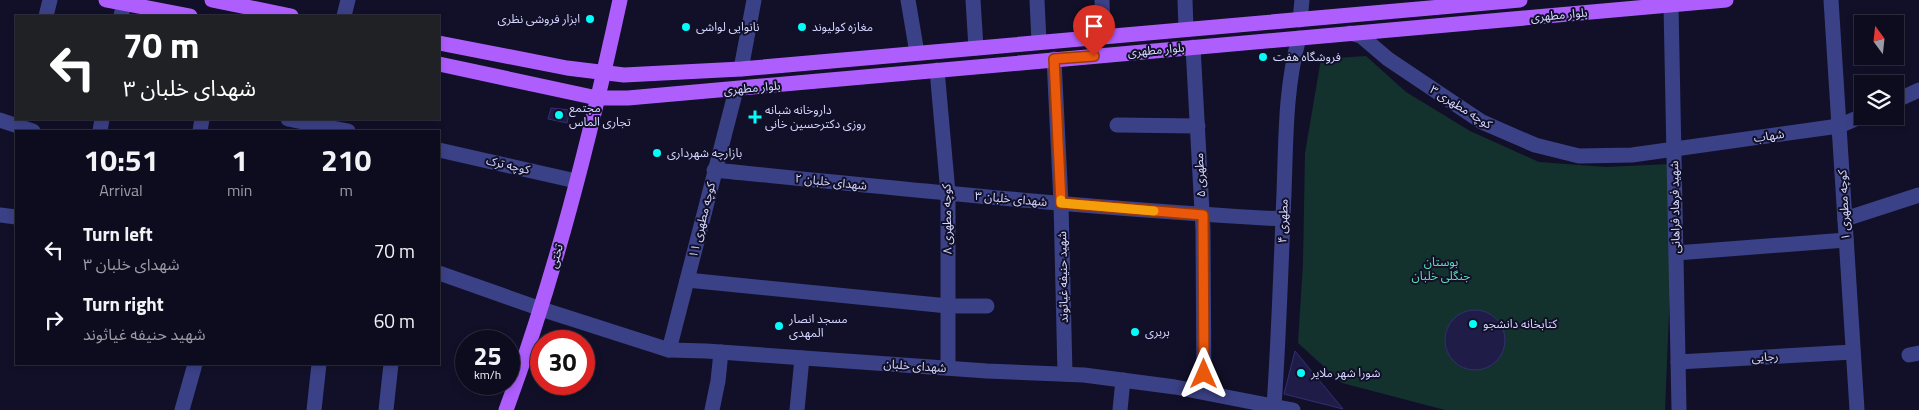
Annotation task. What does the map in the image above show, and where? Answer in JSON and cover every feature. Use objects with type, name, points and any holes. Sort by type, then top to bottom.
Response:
[{"type":"main road","points":[[106,0],[122,10],[179,15]]},
{"type":"main road","points":[[212,0],[286,15]]},
{"type":"main road","name":"تختی","points":[[506,410],[541,309],[604,73],[620,0]]},
{"type":"main road","name":"بلوار مطهری","points":[[440,43],[567,68],[624,75],[742,69],[1300,20],[1422,4],[1520,0]]},
{"type":"main road","name":"بلوار مطهری","points":[[440,64],[597,98],[628,98],[736,90],[1054,59],[1726,0]]},
{"type":"street","points":[[46,15],[50,0]]},
{"type":"street","points":[[344,15],[348,0]]},
{"type":"street","points":[[742,69],[754,0]]},
{"type":"street","points":[[908,0],[916,53]]},
{"type":"street","points":[[973,0],[976,48]]},
{"type":"street","points":[[1037,0],[1039,42]]},
{"type":"street","points":[[1102,0],[1103,37]]},
{"type":"street","points":[[1185,0],[1186,30]]},
{"type":"street","points":[[1300,20],[1302,0]]},
{"type":"street","name":"کوچه مطهری ۱","points":[[1831,0],[1857,410]]},
{"type":"street","name":"شهید فرهاد فراهانی","points":[[1671,5],[1679,410]]},
{"type":"street","name":"کوچه مطهری ۳","points":[[1350,33],[1361,36],[1388,59],[1482,122],[1535,146],[1580,156],[1632,155],[1674,150]]},
{"type":"street","name":"مطهری ۴","points":[[1274,406],[1279,342],[1287,107],[1292,64],[1299,38]]},
{"type":"street","name":"مطهری ۵","points":[[1193,47],[1203,215],[1204,392]]},
{"type":"street","name":"شهید حنیفه غیاثوند","points":[[1054,59],[1061,203],[1065,374]]},
{"type":"street","name":"کوچه مطهری ۸","points":[[937,70],[948,193],[948,368]]},
{"type":"street","name":"کوچه مطهری ۱۱","points":[[669,350],[736,90]]},
{"type":"street","points":[[1904,97],[1919,90]]},
{"type":"street","name":"شهاب","points":[[1674,150],[1839,126],[1854,119]]},
{"type":"street","points":[[0,120],[29,126]]},
{"type":"street","points":[[293,120],[343,130]]},
{"type":"street","points":[[1117,125],[1198,126]]},
{"type":"street","name":"کوچه ترک","points":[[440,150],[576,181]]},
{"type":"street","name":"شهدای خلبان ۲","points":[[714,170],[948,193]]},
{"type":"street","name":"شهدای خلبان ۳","points":[[948,193],[1203,215],[1283,219]]},
{"type":"street","points":[[1845,219],[1919,195]]},
{"type":"street","points":[[0,215],[15,217]]},
{"type":"street","points":[[1676,254],[1846,240]]},
{"type":"street","name":"شهدای خلبان","points":[[440,273],[541,309],[669,350],[1065,374],[1204,392],[1238,404],[1274,406],[1293,410]]},
{"type":"street","points":[[687,280],[948,306],[987,306]]},
{"type":"street","points":[[712,410],[721,352]]},
{"type":"street","name":"رجایی","points":[[1678,362],[1853,352]]},
{"type":"street","points":[[798,410],[802,358]]},
{"type":"street","points":[[182,410],[195,365]]},
{"type":"street","points":[[314,410],[319,365]]},
{"type":"street","points":[[386,410],[391,365]]},
{"type":"street","points":[[1120,410],[1123,380]]},
{"type":"green space","name":"بوستان جنگلی خلبان","points":[[1366,56],[1406,92],[1470,131],[1539,162],[1606,167],[1670,164],[1671,265],[1665,410],[1445,410],[1342,383],[1298,343],[1303,263],[1305,153],[1321,59]]},
{"type":"building","name":"مجتمع تجاری الماس","points":[[551,108],[570,110],[567,123],[548,119]]},
{"type":"building","points":[[1469,310],[1481,310],[1492,315],[1500,323],[1505,334],[1503,352],[1492,365],[1481,370],[1469,370],[1458,365],[1450,357],[1445,346],[1445,334],[1450,323],[1458,315]]},
{"type":"building","name":"شورا شهر ملایر","points":[[1295,351],[1343,409],[1284,394]]},
{"type":"slow traffic","points":[[1061,200],[1061,203],[1154,211]]},
{"type":"place","name":"ابزار فروشی نظری","points":[[590,19]]},
{"type":"place","name":"نانوایی لواشی","points":[[686,27]]},
{"type":"place","name":"مغازه کولیوند","points":[[802,27]]},
{"type":"place","name":"فروشگاه هفت","points":[[1263,57]]},
{"type":"place","name":"مجتمع تجاری الماس","points":[[559,115]]},
{"type":"place","name":"داروخانه شبانه روزی دکترحسین خانی","points":[[755,117]]},
{"type":"place","name":"بازارچه شهرداری","points":[[657,153]]},
{"type":"place","name":"کتابخانه دانشجو","points":[[1473,324]]},
{"type":"place","name":"مسجد انصار المهدی","points":[[779,326]]},
{"type":"place","name":"بربری","points":[[1135,332]]},
{"type":"place","name":"شورا شهر ملایر","points":[[1301,373]]},
{"type":"route","points":[[1094,56],[1054,59],[1061,203],[1203,215],[1204,374]]}]
